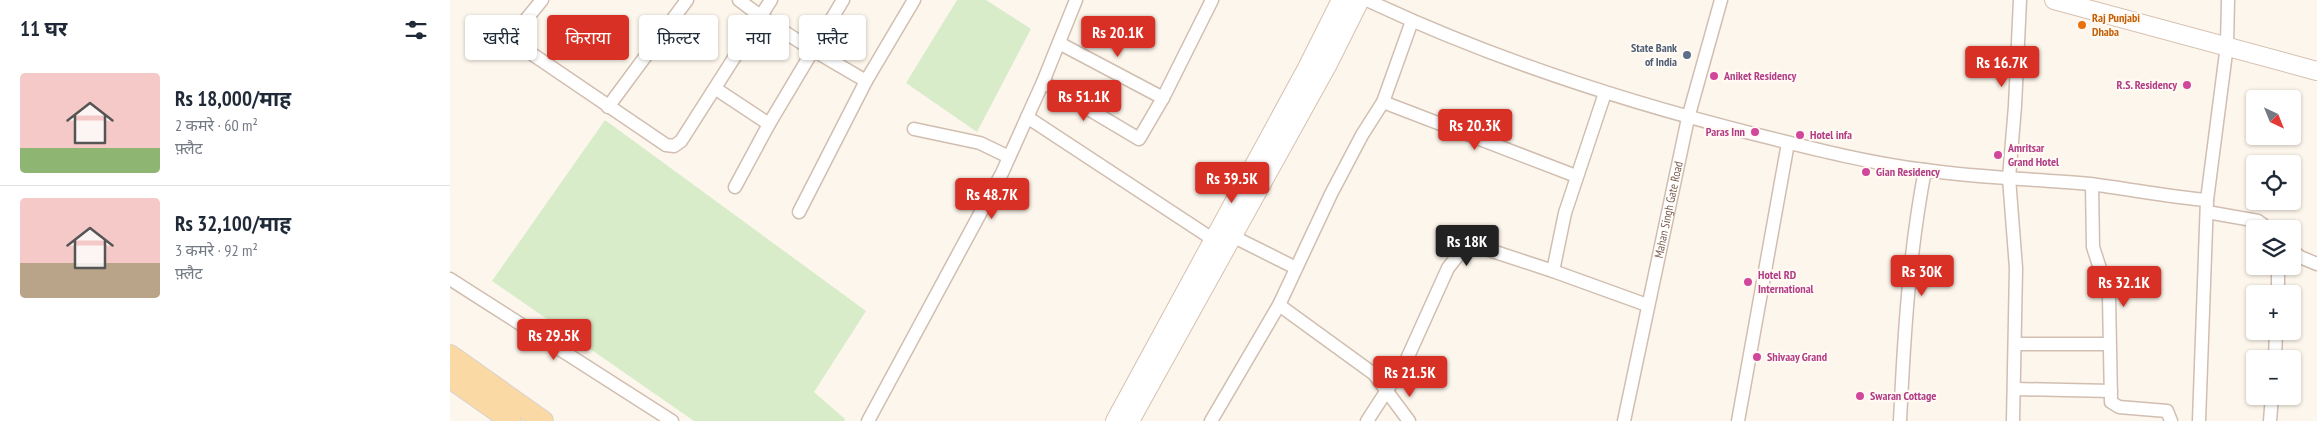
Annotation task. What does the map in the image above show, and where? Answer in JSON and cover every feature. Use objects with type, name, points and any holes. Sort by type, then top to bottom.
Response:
[{"type":"main road","points":[[450,355],[543,421]]},
{"type":"main road","points":[[450,378],[512,421]]},
{"type":"street","points":[[542,0],[510,39],[666,145],[674,146],[681,141],[734,60]]},
{"type":"street","points":[[608,107],[687,0]]},
{"type":"street","points":[[739,0],[758,15]]},
{"type":"street","points":[[762,15],[771,0]]},
{"type":"street","points":[[834,15],[843,0]]},
{"type":"street","points":[[799,212],[866,81],[914,0]]},
{"type":"street","points":[[868,421],[1009,157],[1043,82],[1076,0]]},
{"type":"street","points":[[1043,82],[1140,139],[1163,98],[1212,0]]},
{"type":"street","points":[[1115,421],[1307,68],[1341,0]]},
{"type":"street","points":[[1130,421],[1234,237],[1327,66],[1360,0]]},
{"type":"street","points":[[1367,0],[1412,21],[1605,93],[1688,118],[1788,143],[1925,170],[2092,184],[2168,197],[2255,220]]},
{"type":"street","name":"Mahan Singh Gate Road","points":[[1624,421],[1688,118],[1722,0]]},
{"type":"street","points":[[2013,421],[2016,268],[2009,178],[2015,106],[2020,0]]},
{"type":"street","points":[[2054,0],[2317,71]]},
{"type":"street","points":[[2199,421],[2207,206],[2227,46],[2228,0]]},
{"type":"street","points":[[1211,421],[1279,305],[1358,143],[1383,102],[1412,21]]},
{"type":"street","points":[[1059,43],[1163,98]]},
{"type":"street","points":[[735,187],[769,124],[807,60]]},
{"type":"street","points":[[830,60],[866,81]]},
{"type":"street","points":[[716,89],[769,124]]},
{"type":"street","points":[[1554,271],[1565,213],[1605,93]]},
{"type":"street","points":[[1383,102],[1576,176]]},
{"type":"street","points":[[1027,117],[1214,240]]},
{"type":"street","points":[[914,129],[980,143],[1009,157]]},
{"type":"street","points":[[1738,421],[1788,143]]},
{"type":"street","points":[[1900,421],[1904,334],[1915,222],[1925,170]]},
{"type":"street","points":[[2092,184],[2093,247],[2109,296],[2108,344],[2111,402],[2116,406],[2164,410],[2168,413],[2171,421]]},
{"type":"street","points":[[1234,237],[1296,268]]},
{"type":"street","points":[[1367,421],[1406,361],[1448,268],[1459,254],[1472,248],[1483,248],[1554,271],[1647,305]]},
{"type":"street","points":[[2301,257],[2317,264]]},
{"type":"street","points":[[450,279],[672,421]]},
{"type":"street","points":[[1279,305],[1374,374],[1409,421]]},
{"type":"street","points":[[2016,344],[2108,344]]},
{"type":"street","points":[[2015,389],[2110,391]]},
{"type":"street","points":[[2270,421],[2271,405]]},
{"type":"green space","points":[[957,0],[986,0],[1031,29],[977,132],[906,83]]},
{"type":"green space","points":[[605,120],[866,311],[814,392],[845,419],[844,421],[694,421],[492,281]]},
{"type":"place","name":"Raj Punjabi Dhaba","points":[[2082,25]]},
{"type":"place","name":"State Bank of India","points":[[1687,55]]},
{"type":"place","name":"Aniket Residency","points":[[1714,76]]},
{"type":"place","name":"R.S. Residency","points":[[2187,85]]},
{"type":"place","name":"Paras Inn","points":[[1755,132]]},
{"type":"place","name":"Hotel infa","points":[[1800,135]]},
{"type":"place","name":"Amritsar Grand Hotel","points":[[1998,155]]},
{"type":"place","name":"Gian Residency","points":[[1866,172]]},
{"type":"place","name":"Hotel RD International","points":[[1748,282]]},
{"type":"place","name":"Shivaay Grand","points":[[1757,357]]},
{"type":"place","name":"Swaran Cottage","points":[[1860,396]]}]
